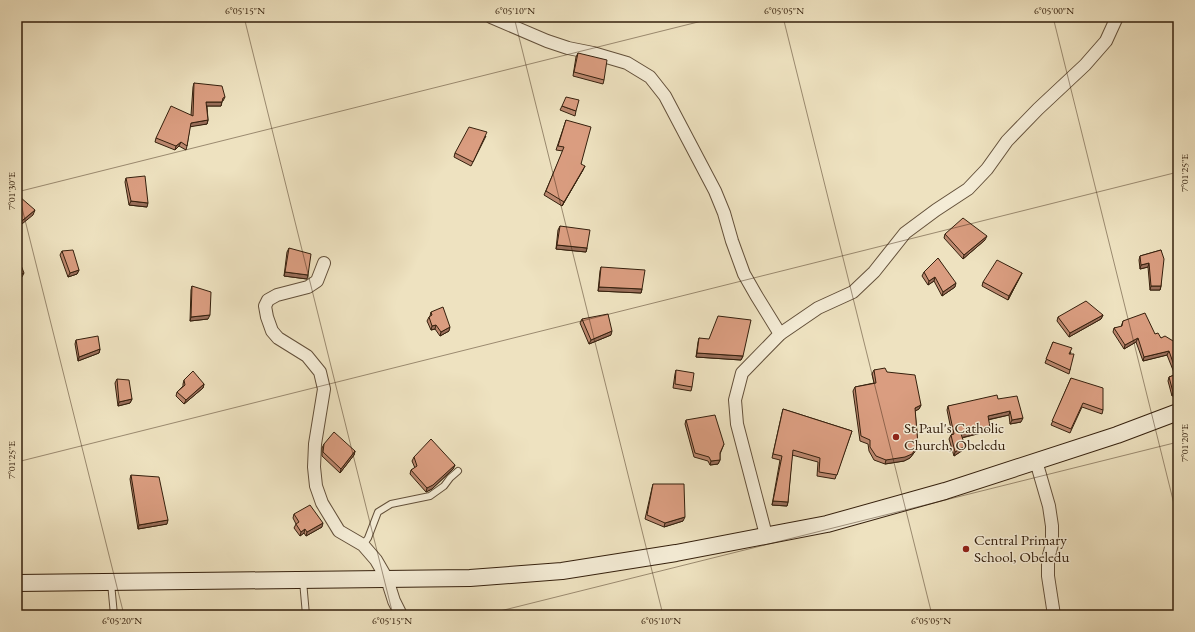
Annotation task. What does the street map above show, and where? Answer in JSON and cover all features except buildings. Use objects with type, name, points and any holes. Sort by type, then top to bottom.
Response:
[{"type":"main road","points":[[17,583],[470,578],[562,571],[676,553],[827,524],[944,491],[1117,435],[1178,412]]},
{"type":"street","points":[[491,17],[547,42],[568,48],[593,52],[627,63],[650,77],[665,96],[715,191],[724,213],[744,274],[780,334]]},
{"type":"street","points":[[766,535],[737,424],[735,400],[742,373],[780,334],[818,308],[853,292],[874,272],[905,233],[936,210],[968,190],[987,169],[1006,141],[1085,65],[1106,41],[1117,17]]},
{"type":"street","points":[[324,263],[317,280],[308,287],[277,295],[268,300],[265,306],[267,317],[272,331],[278,338],[307,356],[320,372],[324,389],[314,467],[316,486],[322,503],[339,531],[362,545],[376,560],[387,579],[394,601],[401,615]]},
{"type":"street","points":[[1036,461],[1049,506],[1052,526],[1052,544],[1048,559],[1048,576],[1054,615]]},
{"type":"lane","points":[[362,545],[368,538],[378,512],[391,504],[430,496],[444,486],[458,471]]},
{"type":"lane","points":[[303,580],[306,615]]},
{"type":"lane","points":[[111,582],[114,615]]},
{"type":"place","name":"St Paul's Catholic Church, Obeledu","points":[[896,437]]},
{"type":"place","name":"Central Primary School, Obeledu","points":[[966,549]]}]
